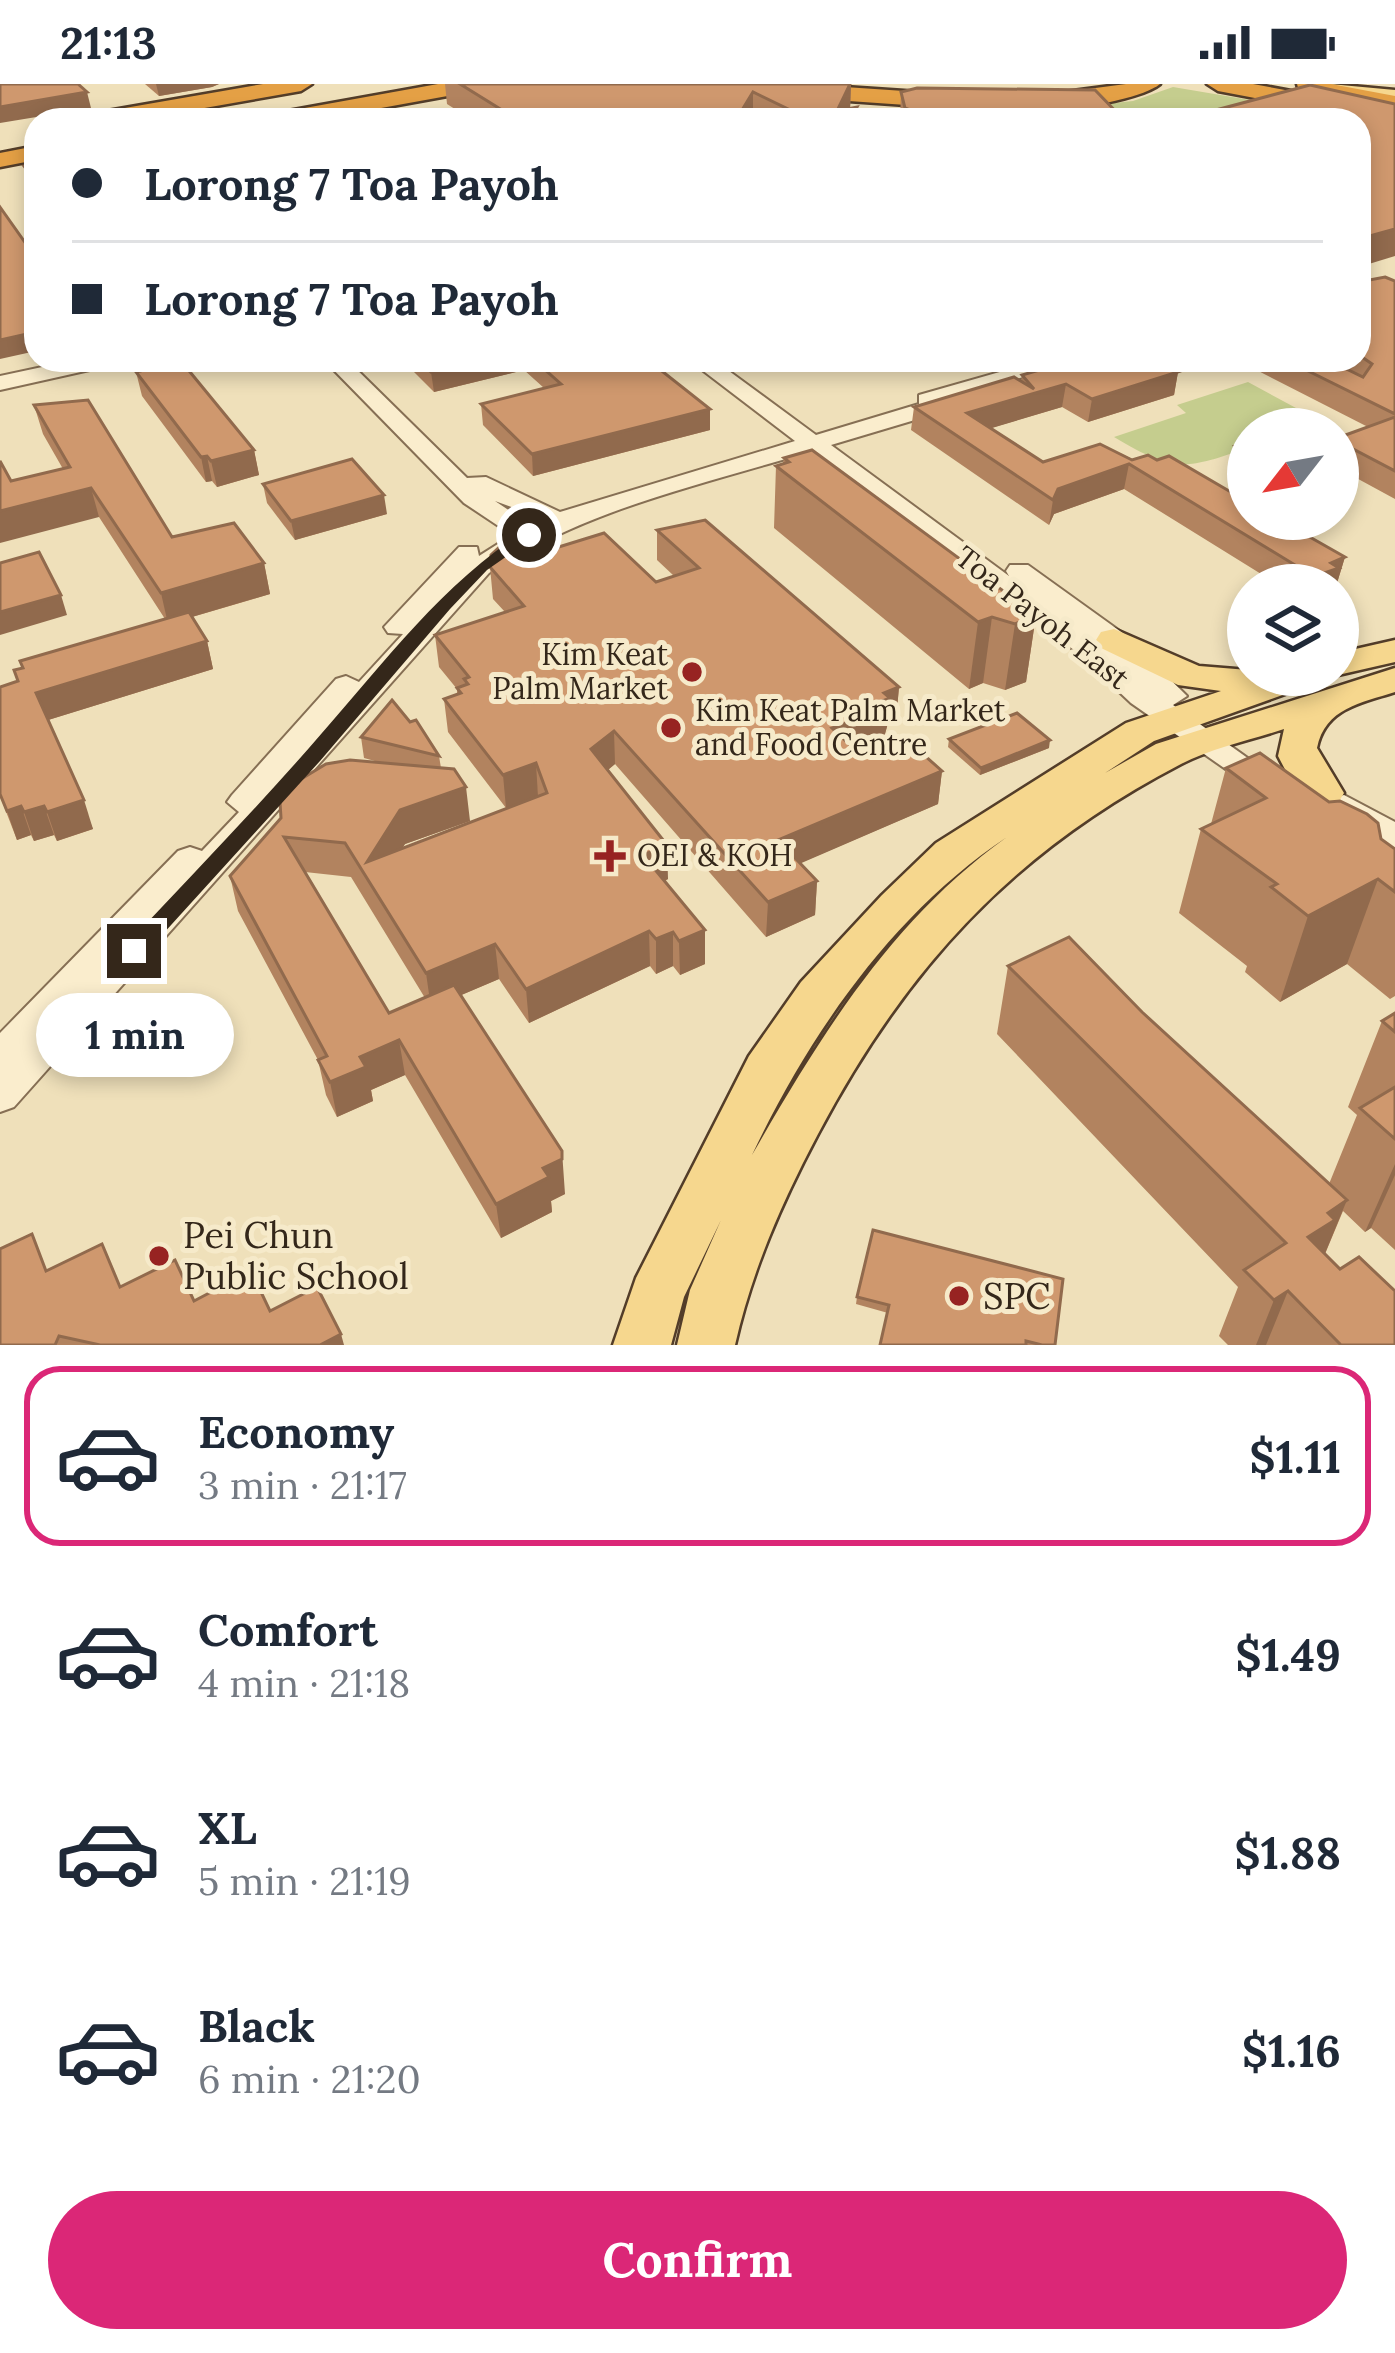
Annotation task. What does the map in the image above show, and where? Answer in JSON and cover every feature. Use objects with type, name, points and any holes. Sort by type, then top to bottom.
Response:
[{"type":"highway","points":[[330,108],[419,88],[475,84]]},
{"type":"highway","points":[[192,108],[350,89],[493,84]]},
{"type":"highway","points":[[703,84],[808,92],[986,93]]},
{"type":"highway","points":[[770,84],[986,93]]},
{"type":"highway","points":[[1024,103],[1096,98],[1149,84]]},
{"type":"highway","points":[[1204,84],[1247,87]]},
{"type":"highway","points":[[1218,84],[1395,114]]},
{"type":"highway","points":[[1298,84],[1395,99]]},
{"type":"highway","points":[[227,108],[350,89]]},
{"type":"highway","points":[[256,108],[303,94]]},
{"type":"main road","points":[[1340,84],[1395,99]]},
{"type":"main road","points":[[1114,640],[1191,677],[1227,683]]},
{"type":"main road","points":[[1359,659],[1395,651]]},
{"type":"main road","points":[[1359,682],[1395,679]]},
{"type":"main road","points":[[642,1345],[656,1296],[767,1070],[839,970],[951,854],[1124,742],[1200,726],[1278,696]]},
{"type":"main road","points":[[1301,696],[1295,757],[1322,794]]},
{"type":"main road","points":[[706,1345],[719,1290],[764,1183],[858,1018],[906,958],[988,872],[1088,801],[1169,753],[1200,726]]},
{"type":"street","points":[[0,379],[38,372]]},
{"type":"street","points":[[347,372],[473,498],[519,530]]},
{"type":"street","points":[[373,372],[478,484],[548,512]]},
{"type":"street","name":"Toa Payoh East","points":[[719,372],[820,436],[1114,640],[1245,770],[1395,859]]},
{"type":"street","name":"Toa Payoh East","points":[[747,372],[820,436],[1088,647],[1141,697],[1395,837]]},
{"type":"street","points":[[0,1058],[218,830],[429,589],[481,544],[1026,372]]},
{"type":"street","points":[[0,1096],[313,757],[443,605],[519,530],[548,512],[1049,372]]},
{"type":"street","points":[[473,498],[481,544]]},
{"type":"green space","points":[[1173,87],[1256,101],[1254,108],[1085,106],[1133,101]]},
{"type":"green space","points":[[1248,382],[1296,408],[1227,408],[1227,455],[1193,464],[1166,462],[1114,437],[1186,413],[1177,405]]},
{"type":"building","points":[[0,84],[78,84],[87,92],[0,107]]},
{"type":"building","points":[[460,84],[850,84],[838,108],[786,108],[753,92],[743,108],[499,108]]},
{"type":"building","points":[[1310,85],[1395,104],[1395,229],[1371,236],[1371,108],[1223,108]]},
{"type":"building","points":[[917,88],[1095,90],[1112,108],[905,108],[901,92]]},
{"type":"building","points":[[0,207],[24,241],[24,335],[0,340]]},
{"type":"building","points":[[1371,280],[1395,281],[1395,414],[1310,372],[1353,372],[1363,377],[1371,372]]},
{"type":"building","points":[[136,372],[190,372],[254,450],[211,461],[201,457]]},
{"type":"building","points":[[548,372],[663,372],[710,409],[532,454],[481,404],[561,384]]},
{"type":"building","points":[[1178,372],[1092,399],[1066,384],[967,413],[1043,462],[1100,444],[1132,460],[1169,456],[1227,490],[1227,524],[1129,464],[1058,489],[1053,500],[914,407],[1014,377],[1034,389],[1022,375]]},
{"type":"building","points":[[88,400],[172,537],[234,523],[264,563],[161,593],[91,488],[0,511],[0,461],[11,481],[70,467],[34,405]]},
{"type":"building","points":[[1395,417],[1395,471],[1359,452],[1359,430]]},
{"type":"building","points":[[812,450],[1036,615],[1015,624],[992,617],[978,622],[776,466],[789,462],[784,458]]},
{"type":"building","points":[[352,459],[384,495],[291,521],[263,484]]},
{"type":"building","points":[[705,520],[899,687],[884,693],[890,698],[880,702],[886,708],[832,728],[864,758],[907,740],[942,771],[778,840],[817,881],[768,902],[614,731],[591,749],[667,845],[643,855],[705,930],[679,941],[673,932],[656,939],[649,931],[526,989],[495,944],[426,973],[345,843],[284,837],[389,1013],[454,985],[562,1151],[562,1159],[543,1168],[549,1177],[496,1204],[399,1040],[360,1057],[366,1067],[330,1082],[318,1060],[327,1056],[230,876],[281,818],[280,802],[288,787],[326,764],[350,760],[454,769],[466,787],[400,810],[367,862],[547,793],[536,763],[503,775],[444,699],[461,693],[457,688],[468,684],[464,679],[469,677],[435,635],[524,606],[490,567],[491,555],[508,539],[522,539],[536,554],[604,533],[656,582],[699,568],[657,530]]},
{"type":"building","points":[[1254,540],[1315,540],[1345,557],[1333,564],[1293,564]]},
{"type":"building","points":[[39,552],[61,595],[0,612],[0,563]]},
{"type":"building","points":[[189,612],[207,641],[36,693],[84,800],[47,812],[44,806],[7,811],[0,794],[0,687],[18,681],[14,670],[23,668],[20,661]]},
{"type":"building","points":[[392,700],[410,722],[416,720],[439,756],[361,737]]},
{"type":"building","points":[[1017,713],[1050,740],[981,768],[949,739]]},
{"type":"building","points":[[1260,753],[1329,802],[1340,801],[1378,823],[1381,839],[1395,849],[1395,892],[1378,879],[1308,916],[1271,887],[1277,884],[1201,829],[1266,798],[1226,768]]},
{"type":"building","points":[[1069,937],[1142,1012],[1347,1200],[1328,1213],[1335,1220],[1308,1237],[1340,1269],[1359,1257],[1395,1291],[1395,1345],[1341,1345],[1288,1291],[1274,1300],[1244,1270],[1286,1243],[1008,966]]},
{"type":"building","points":[[1395,1013],[1395,1032],[1382,1021]]},
{"type":"building","points":[[1395,1087],[1395,1139],[1360,1108]]},
{"type":"building","name":"SPC","points":[[873,1230],[1063,1279],[1055,1345],[1026,1341],[1026,1345],[880,1345],[889,1305],[857,1297]]},
{"type":"building","points":[[32,1234],[46,1271],[102,1244],[120,1287],[175,1260],[194,1301],[251,1271],[270,1311],[317,1287],[341,1334],[320,1345],[100,1345],[59,1336],[55,1345],[0,1345],[0,1249]]},
{"type":"place","name":"Kim Keat Palm Market","points":[[692,672]]},
{"type":"place","name":"Kim Keat Palm Market and Food Centre","points":[[671,728]]},
{"type":"place","name":"OEI & KOH","points":[[610,856]]},
{"type":"place","name":"Pei Chun Public School","points":[[159,1256]]},
{"type":"place","name":"SPC","points":[[959,1296]]},
{"type":"route","points":[[134,951],[313,757],[443,605],[481,567],[529,535]]}]
